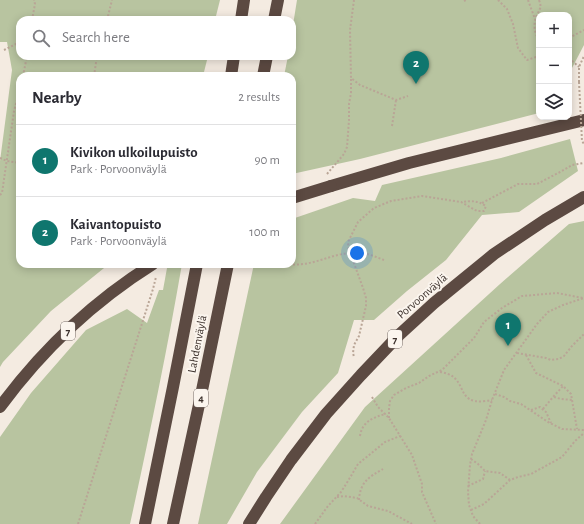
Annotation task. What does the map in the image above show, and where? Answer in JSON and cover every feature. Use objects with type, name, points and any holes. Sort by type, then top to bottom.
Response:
[{"type":"highway","points":[[242,16],[244,0]]},
{"type":"highway","points":[[275,16],[278,0]]},
{"type":"highway","points":[[232,72],[233,60]]},
{"type":"highway","points":[[265,72],[266,60]]},
{"type":"highway","points":[[296,196],[328,180],[409,163],[584,120]]},
{"type":"highway","name":"Porvoonväylä","points":[[249,524],[291,460],[326,414],[399,335],[434,303],[494,254],[545,220],[584,197]]},
{"type":"highway","name":"Lahdenväylä","points":[[144,524],[175,380],[196,268]]},
{"type":"highway","name":"Lahdenväylä","points":[[173,524],[199,408],[227,268]]},
{"type":"highway","name":"7","points":[[0,407],[30,369],[59,338],[119,287],[152,269]]},
{"type":"path","points":[[33,16],[35,4],[34,0]]},
{"type":"path","points":[[108,16],[112,0]]},
{"type":"path","points":[[328,180],[347,147],[351,93],[350,30],[354,0]]},
{"type":"path","points":[[498,0],[507,9],[513,24],[518,48],[528,60],[536,57]]},
{"type":"path","points":[[528,0],[535,20]]},
{"type":"path","points":[[536,36],[534,27],[541,5],[539,0]]},
{"type":"path","points":[[572,36],[584,30]]},
{"type":"path","points":[[4,50],[16,44]]},
{"type":"path","points":[[584,56],[579,67],[582,141],[584,144]]},
{"type":"path","points":[[24,72],[26,60]]},
{"type":"path","points":[[95,72],[96,60]]},
{"type":"path","points":[[572,61],[579,67]]},
{"type":"path","points":[[351,78],[360,85],[396,100],[408,96]]},
{"type":"path","points":[[392,126],[396,100]]},
{"type":"path","points":[[0,195],[2,193],[16,104]]},
{"type":"path","points":[[0,158],[7,161],[16,162]]},
{"type":"path","points":[[482,203],[518,184],[537,184],[572,165],[584,163]]},
{"type":"path","points":[[354,357],[354,344],[359,336],[366,306],[366,298],[363,288],[351,255],[348,253],[348,242],[358,222],[374,208],[391,201],[422,196],[461,202],[479,202],[486,206],[484,211],[477,211],[461,202]]},
{"type":"path","points":[[296,265],[314,262],[335,255],[355,251],[366,253],[384,260]]},
{"type":"path","points":[[78,524],[153,289],[152,269]]},
{"type":"path","points":[[389,418],[390,401],[394,395],[442,370],[474,338],[484,322],[502,308],[522,296],[557,293],[584,298]]},
{"type":"path","points":[[480,524],[473,516],[469,505],[468,486],[470,465],[494,394],[504,370],[539,321],[548,312],[584,298]]},
{"type":"path","points":[[517,353],[551,360],[560,359],[584,334]]},
{"type":"path","points":[[526,354],[536,373],[563,386],[571,394],[577,429]]},
{"type":"path","points":[[439,371],[451,374],[458,381],[467,398],[475,401],[492,400]]},
{"type":"path","points":[[543,410],[563,386]]},
{"type":"path","points":[[494,394],[521,404],[562,429],[584,430]]},
{"type":"path","points":[[372,397],[378,407],[389,418],[412,455],[422,484],[422,492],[436,524]]},
{"type":"path","points":[[553,397],[572,400]]},
{"type":"path","points":[[531,410],[540,407],[546,412],[551,423]]},
{"type":"path","points":[[360,436],[361,430],[367,422],[386,414]]},
{"type":"path","points":[[471,510],[484,504],[510,480],[531,474],[562,457],[575,441],[584,433]]},
{"type":"path","points":[[315,524],[348,481],[358,464],[385,442],[400,436]]},
{"type":"path","points":[[471,459],[485,471],[500,473],[510,480]]},
{"type":"path","points":[[359,500],[359,493],[363,484],[370,476],[383,469]]},
{"type":"path","points":[[468,486],[482,479],[485,471]]},
{"type":"path","points":[[336,497],[344,496],[357,498],[368,506],[388,511],[412,524]]},
{"type":"green space","points":[[0,0],[220,0],[216,16],[16,16],[16,60],[207,60],[204,72],[16,72],[16,268],[104,268],[51,311],[0,367],[0,161],[12,70],[7,42],[0,42]]},
{"type":"green space","points":[[297,0],[584,0],[584,45],[572,68],[572,12],[536,12],[536,114],[360,159],[296,173],[296,72],[285,72],[287,60],[296,60],[296,16],[294,16]]},
{"type":"green space","points":[[570,139],[578,171],[519,212],[482,215],[446,260],[374,320],[354,320],[338,373],[302,412],[257,472],[227,524],[198,524],[253,268],[296,268],[296,218],[353,198],[375,201],[382,185],[501,158]]},
{"type":"green space","points":[[584,221],[584,524],[280,524],[365,407],[500,284],[569,224]]},
{"type":"green space","points":[[167,268],[181,268],[158,394],[130,524],[0,524],[0,437],[31,393],[86,330],[127,309],[147,323],[159,290],[163,290]]},
{"type":"place","name":"Kaivantopuisto","points":[[416,84]]},
{"type":"place","name":"Kivikon ulkoilupuisto","points":[[508,346]]}]
